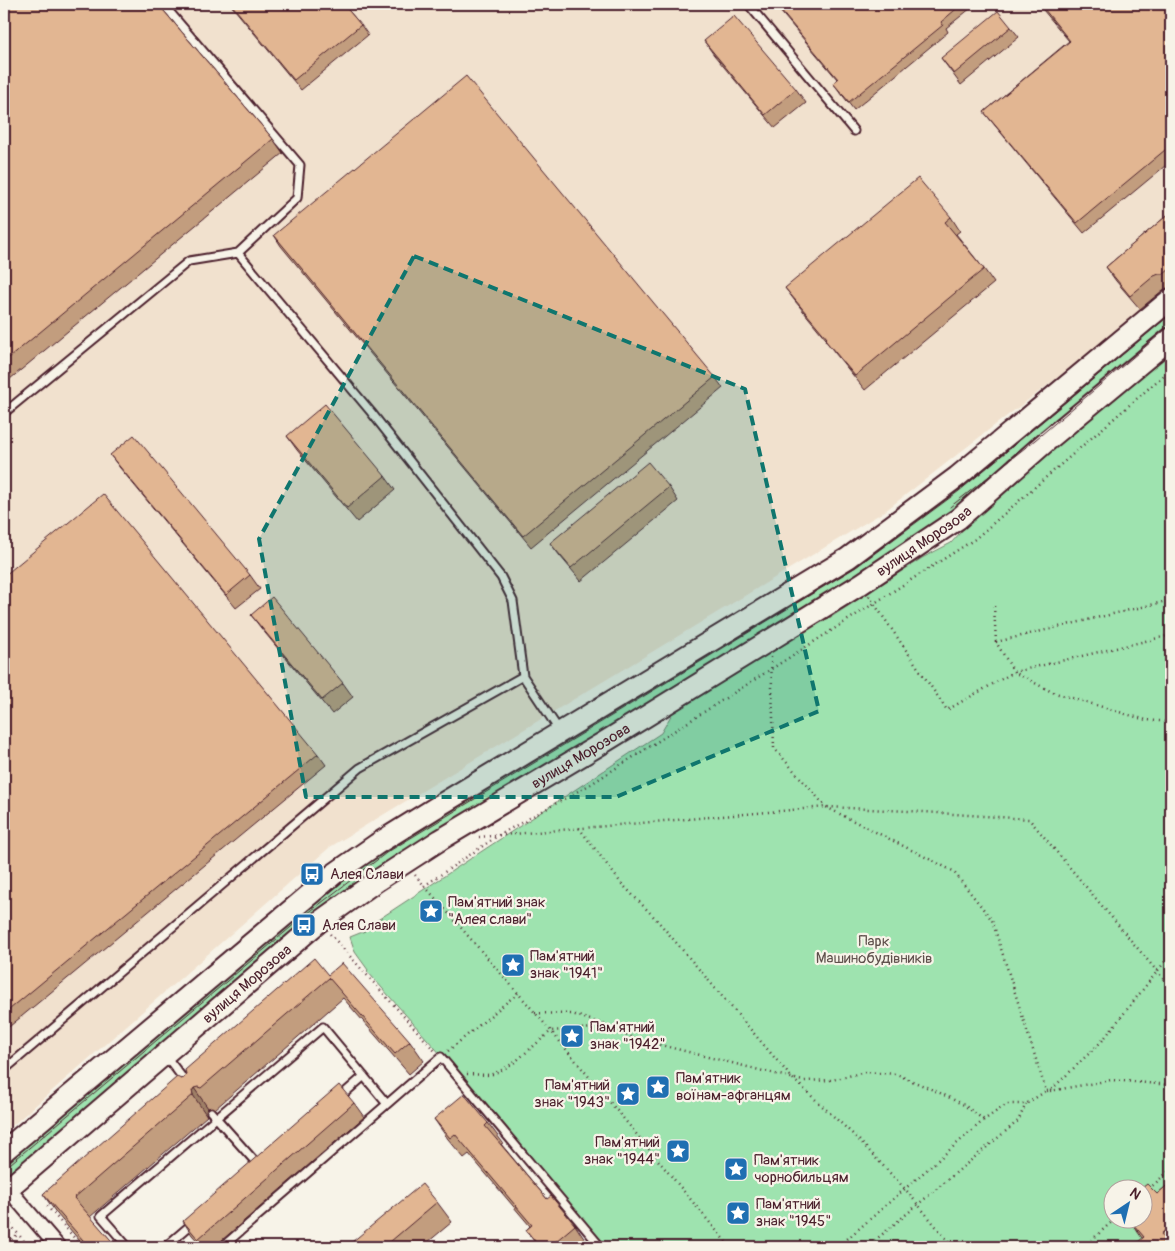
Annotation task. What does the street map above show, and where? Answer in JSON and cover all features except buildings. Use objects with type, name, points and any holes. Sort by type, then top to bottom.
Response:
[{"type":"main road","name":"вулиця Морозова","points":[[4,1151],[334,874],[377,844],[848,558],[957,476],[1171,299]]},
{"type":"main road","name":"вулиця Морозова","points":[[5,1189],[319,922],[404,863],[771,640],[861,584],[958,519],[1048,440],[1171,338]]},
{"type":"street","points":[[5,1189],[58,1247]]},
{"type":"lane","points":[[4,413],[189,261],[238,252],[297,198],[300,165],[163,4]]},
{"type":"lane","points":[[748,4],[854,131]]},
{"type":"lane","points":[[238,252],[371,412],[501,577],[513,601],[523,676],[561,733]]},
{"type":"lane","points":[[4,1070],[360,768],[523,676]]},
{"type":"lane","points":[[128,1247],[101,1216],[323,1027],[387,1104]]},
{"type":"lane","points":[[164,1054],[195,1094]]},
{"type":"lane","points":[[222,1247],[441,1057],[600,1246],[598,1247]]},
{"type":"lane","points":[[334,1102],[364,1076]]},
{"type":"lane","points":[[211,1112],[260,1167]]},
{"type":"lane","points":[[252,1173],[267,1160]]},
{"type":"lane","points":[[165,1247],[201,1216]]},
{"type":"path","points":[[424,886],[499,835],[591,784],[975,538],[1171,369]]},
{"type":"path","points":[[861,584],[948,710],[1014,672],[1171,635]]},
{"type":"path","points":[[996,642],[1171,600]]},
{"type":"path","points":[[994,606],[996,642],[1014,672],[1052,692],[1146,720],[1171,722]]},
{"type":"path","points":[[771,640],[774,748],[826,807],[953,872],[992,920],[1046,1092]]},
{"type":"path","points":[[470,838],[826,807],[1029,819],[1171,988]]},
{"type":"path","points":[[579,828],[621,883],[656,919],[792,1078],[857,1138],[906,1190],[953,1247]]},
{"type":"path","points":[[404,863],[535,1013],[730,1247]]},
{"type":"path","points":[[319,922],[441,1057],[518,994]]},
{"type":"path","points":[[838,1247],[906,1190],[984,1120],[1007,1104],[1026,1104],[1050,1090],[1102,1042],[1171,954]]},
{"type":"path","points":[[535,1013],[572,1014],[612,1026],[633,1038],[803,1081],[832,1080],[865,1072],[896,1074],[964,1105],[984,1120]]},
{"type":"path","points":[[455,1074],[490,1075],[502,1070],[515,1062],[551,1032],[612,1026]]},
{"type":"path","points":[[1046,1092],[1111,1080],[1171,1085]]},
{"type":"path","points":[[867,1247],[1018,1120],[1026,1104]]},
{"type":"path","points":[[1152,1186],[1171,1169]]},
{"type":"path","points":[[47,1206],[82,1247]]},
{"type":"path","points":[[4,1217],[30,1247]]},
{"type":"path","points":[[1084,1247],[1105,1228]]},
{"type":"path","points":[[4,1246],[18,1234]]},
{"type":"highlighted area","points":[[414,256],[745,389],[819,711],[616,797],[306,797],[259,539]]},
{"type":"shaded area","points":[[4,4],[1171,4],[1171,290],[885,511],[330,847],[4,1133]]},
{"type":"green space","points":[[1171,306],[1171,331],[994,478],[942,518],[854,581],[390,866],[10,1180],[4,1173],[4,1160],[338,877],[845,567]]},
{"type":"green space","name":"Парк Машинобудівників","points":[[1171,344],[1171,1247],[604,1247],[525,1150],[367,971],[355,952],[350,937],[365,931],[364,929],[661,733],[673,712],[724,676],[831,617],[922,558],[951,543],[978,513]]},
{"type":"tram line","points":[[4,1169],[303,917],[386,853],[856,567],[959,491],[1171,314]]},
{"type":"tram line","points":[[950,507],[1035,440],[1171,325]]},
{"type":"place","name":"Aлея Слави","points":[[312,874]]},
{"type":"place","name":"Пам'ятний знак \"Алея слави\"","points":[[431,911]]},
{"type":"place","name":"Алея Слави","points":[[304,925]]},
{"type":"place","name":"Пам'ятний знак \"1941\"","points":[[513,965]]},
{"type":"place","name":"Пам'ятний знак \"1942\"","points":[[572,1036]]},
{"type":"place","name":"Пам'ятник воїнам-афганцям","points":[[658,1087]]},
{"type":"place","name":"Пам'ятний знак \"1943\"","points":[[628,1094]]},
{"type":"place","name":"Пам'ятний знак \"1944\"","points":[[678,1151]]},
{"type":"place","name":"Пам'ятник чорнобильцям","points":[[736,1169]]},
{"type":"place","name":"Пам'ятний знак \"1945\"","points":[[738,1213]]}]
